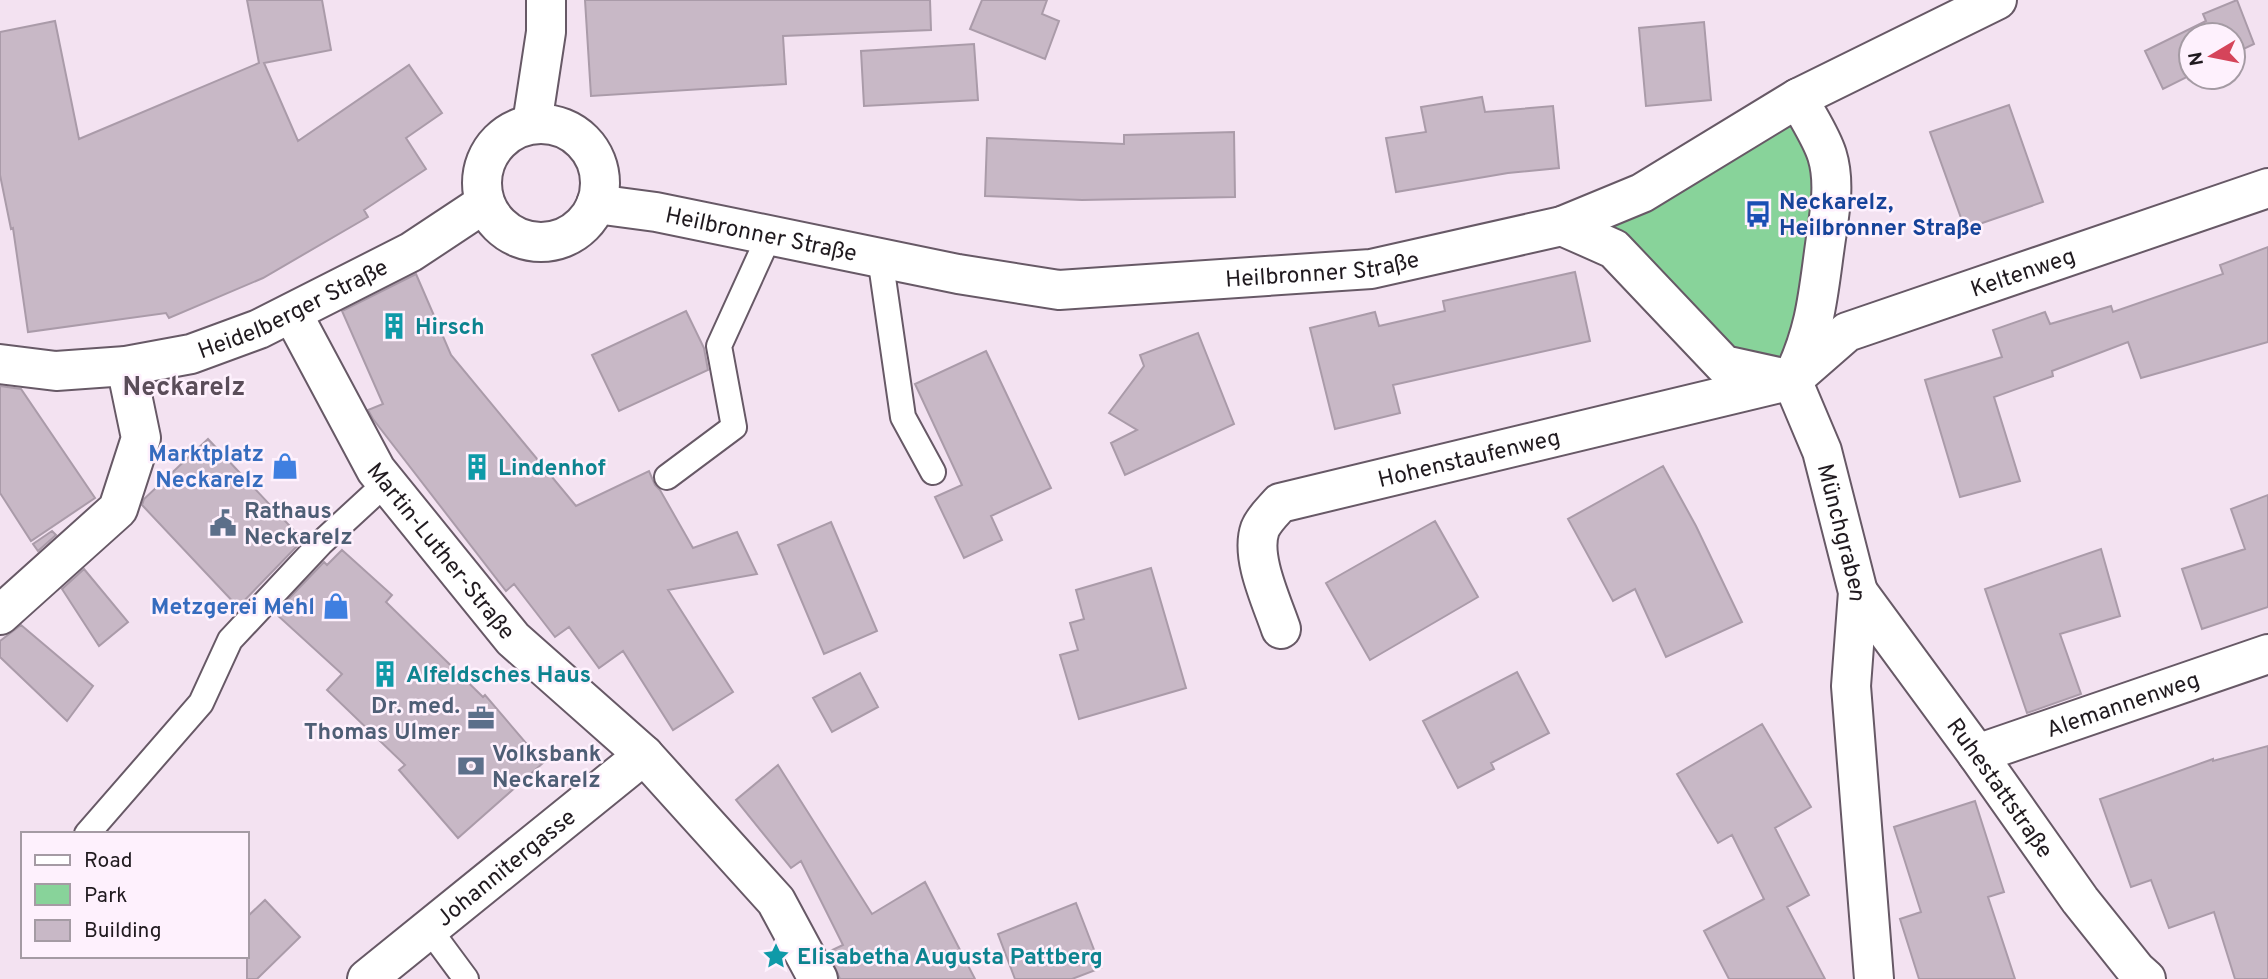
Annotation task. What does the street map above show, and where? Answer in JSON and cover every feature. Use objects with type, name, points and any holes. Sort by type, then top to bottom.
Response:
[{"type":"street","points":[[532,124],[546,32],[546,0]]},
{"type":"street","name":"Heilbronner Straße","points":[[596,204],[656,212],[958,274],[1059,290],[1371,269],[1562,226],[1642,193],[1798,98],[1994,1]]},
{"type":"street","points":[[1562,226],[1614,249],[1724,365],[1792,380],[1806,349],[1818,303],[1831,179],[1826,154],[1798,98]]},
{"type":"street","points":[[532,124],[548,124],[572,131],[587,144],[596,160],[599,192],[589,219],[563,238],[544,242],[523,240],[502,228],[485,203],[481,186],[482,169],[490,151],[505,135],[532,124]]},
{"type":"street","name":"Keltenweg","points":[[1792,380],[1847,332],[2268,188]]},
{"type":"street","name":"Heidelberger Straße","points":[[0,364],[56,371],[127,366],[191,354],[259,329],[411,253],[485,203]]},
{"type":"street","name":"Martin-Luther-Straße","points":[[292,313],[376,470],[386,483],[513,639],[644,755],[776,901],[818,979]]},
{"type":"street","points":[[0,615],[118,509],[141,438],[127,366]]},
{"type":"street","name":"Münchgraben","points":[[1792,380],[1822,451],[1857,592],[1851,686],[1874,979]]},
{"type":"street","name":"Hohenstaufenweg","points":[[1281,629],[1257,556],[1261,527],[1280,503],[1792,380]]},
{"type":"street","name":"Ruhestattstraße","points":[[1857,592],[1978,754],[2080,900],[2146,979]]},
{"type":"street","name":"Alemannenweg","points":[[1978,754],[2268,654]]},
{"type":"street","name":"Johannitergasse","points":[[367,979],[644,755]]},
{"type":"lane","points":[[667,477],[734,427],[719,346],[770,234]]},
{"type":"lane","points":[[880,257],[903,417],[933,472]]},
{"type":"lane","points":[[89,832],[201,702],[230,640],[321,544],[386,483]]},
{"type":"lane","points":[[429,929],[466,979]]},
{"type":"green space","points":[[1798,98],[1826,154],[1792,380],[1724,365],[1562,226]]},
{"type":"building","points":[[247,0],[322,0],[331,50],[264,63],[298,141],[409,65],[442,113],[406,138],[426,169],[364,210],[368,217],[263,278],[169,318],[166,313],[28,332],[13,228],[11,229],[0,175],[0,32],[55,21],[79,139],[259,63]]},
{"type":"building","points":[[585,0],[930,0],[931,30],[783,36],[786,84],[591,96]]},
{"type":"building","points":[[982,0],[1047,0],[1042,14],[1059,21],[1045,59],[970,29]]},
{"type":"building","points":[[2237,0],[2245,21],[2206,21],[2203,14]]},
{"type":"building","points":[[1704,22],[1711,100],[1646,106],[1639,28]]},
{"type":"building","points":[[2247,26],[2254,44],[2247,47]]},
{"type":"building","points":[[2177,35],[2177,82],[2163,89],[2145,51]]},
{"type":"building","points":[[974,44],[978,100],[864,106],[861,51]]},
{"type":"building","points":[[1482,97],[1485,112],[1553,106],[1559,168],[1508,173],[1396,192],[1386,138],[1426,132],[1421,107]]},
{"type":"building","points":[[2009,105],[2043,202],[1965,229],[1930,132]]},
{"type":"building","points":[[1234,132],[1235,197],[1082,200],[985,196],[987,138],[1124,144],[1124,135]]},
{"type":"building","points":[[2268,247],[2268,342],[2141,378],[2128,342],[2052,371],[2053,376],[1994,397],[2020,481],[1960,497],[1925,380],[2002,357],[1993,330],[2045,312],[2050,324],[2111,306],[2113,312],[2223,274],[2220,265]]},
{"type":"building","points":[[1575,272],[1590,341],[1393,385],[1400,413],[1335,429],[1310,328],[1375,312],[1379,326],[1445,311],[1443,301]]},
{"type":"building","points":[[416,274],[451,355],[576,506],[649,471],[693,548],[737,532],[757,574],[668,590],[733,692],[673,730],[623,651],[599,668],[569,627],[555,637],[514,584],[506,591],[373,419],[368,410],[383,404],[342,311]]},
{"type":"building","points":[[686,311],[704,348],[708,370],[619,411],[592,355]]},
{"type":"building","points":[[1198,333],[1234,424],[1125,475],[1111,443],[1137,430],[1109,413],[1144,366],[1140,355]]},
{"type":"building","points":[[986,351],[1051,488],[991,516],[1002,540],[964,558],[935,497],[962,485],[915,384]]},
{"type":"building","points":[[0,386],[21,389],[95,498],[31,541],[0,493]]},
{"type":"building","name":"Rathaus Neckarelz","points":[[208,439],[303,540],[238,607],[142,505],[144,499]]},
{"type":"building","points":[[1663,466],[1696,526],[1742,622],[1666,657],[1635,589],[1613,601],[1568,519]]},
{"type":"building","points":[[2268,495],[2268,607],[2202,629],[2182,569],[2245,549],[2231,509]]},
{"type":"building","points":[[1435,521],[1478,597],[1370,660],[1326,583]]},
{"type":"building","points":[[831,522],[877,631],[824,654],[778,545]]},
{"type":"building","points":[[52,531],[56,535],[38,551],[33,544]]},
{"type":"building","points":[[2101,549],[2120,616],[2060,634],[2081,694],[2027,713],[1985,589]]},
{"type":"building","points":[[342,550],[392,595],[386,602],[483,697],[485,695],[543,763],[458,838],[399,770],[405,765],[327,690],[342,674],[275,613],[324,562],[327,565]]},
{"type":"building","points":[[1151,568],[1186,688],[1079,719],[1060,655],[1078,650],[1070,623],[1084,619],[1076,590]]},
{"type":"building","points":[[84,569],[128,622],[99,646],[62,589]]},
{"type":"building","points":[[21,625],[93,686],[67,721],[0,657],[0,641]]},
{"type":"building","points":[[1517,672],[1549,733],[1491,763],[1494,769],[1458,788],[1423,721]]},
{"type":"building","points":[[860,673],[878,707],[832,732],[813,698]]},
{"type":"building","points":[[1762,724],[1811,807],[1775,828],[1809,895],[1787,907],[1825,979],[1729,979],[1704,931],[1764,899],[1732,835],[1718,843],[1677,774]]},
{"type":"building","points":[[2268,746],[2268,979],[2235,979],[2214,912],[2169,928],[2151,880],[2131,887],[2100,799],[2213,759]]},
{"type":"building","points":[[778,765],[872,914],[925,882],[975,979],[840,979],[828,952],[843,945],[801,861],[791,868],[736,800]]},
{"type":"building","points":[[1975,801],[2004,892],[1988,897],[2015,979],[1919,979],[1900,919],[1921,912],[1894,827]]},
{"type":"building","points":[[265,900],[300,937],[257,979],[247,979],[248,916]]},
{"type":"building","points":[[1076,903],[1101,968],[1072,979],[1015,979],[998,934]]},
{"type":"place","name":"Neckarelz, Heilbronner Straße","points":[[1758,214]]},
{"type":"place","name":"Hirsch","points":[[394,326]]},
{"type":"place","name":"Marktplatz Neckarelz","points":[[285,466]]},
{"type":"place","name":"Lindenhof","points":[[477,467]]},
{"type":"place","name":"Rathaus Neckarelz","points":[[223,523]]},
{"type":"place","name":"Metzgerei Mehl","points":[[336,606]]},
{"type":"place","name":"Alfeldsches Haus","points":[[385,674]]},
{"type":"place","name":"Dr. med. Thomas Ulmer","points":[[481,718]]},
{"type":"place","name":"Volksbank Neckarelz","points":[[471,766]]},
{"type":"place","name":"Elisabetha Augusta Pattberg","points":[[776,956]]},
{"type":"district","name":"Neckarelz","points":[[184,386]]}]
